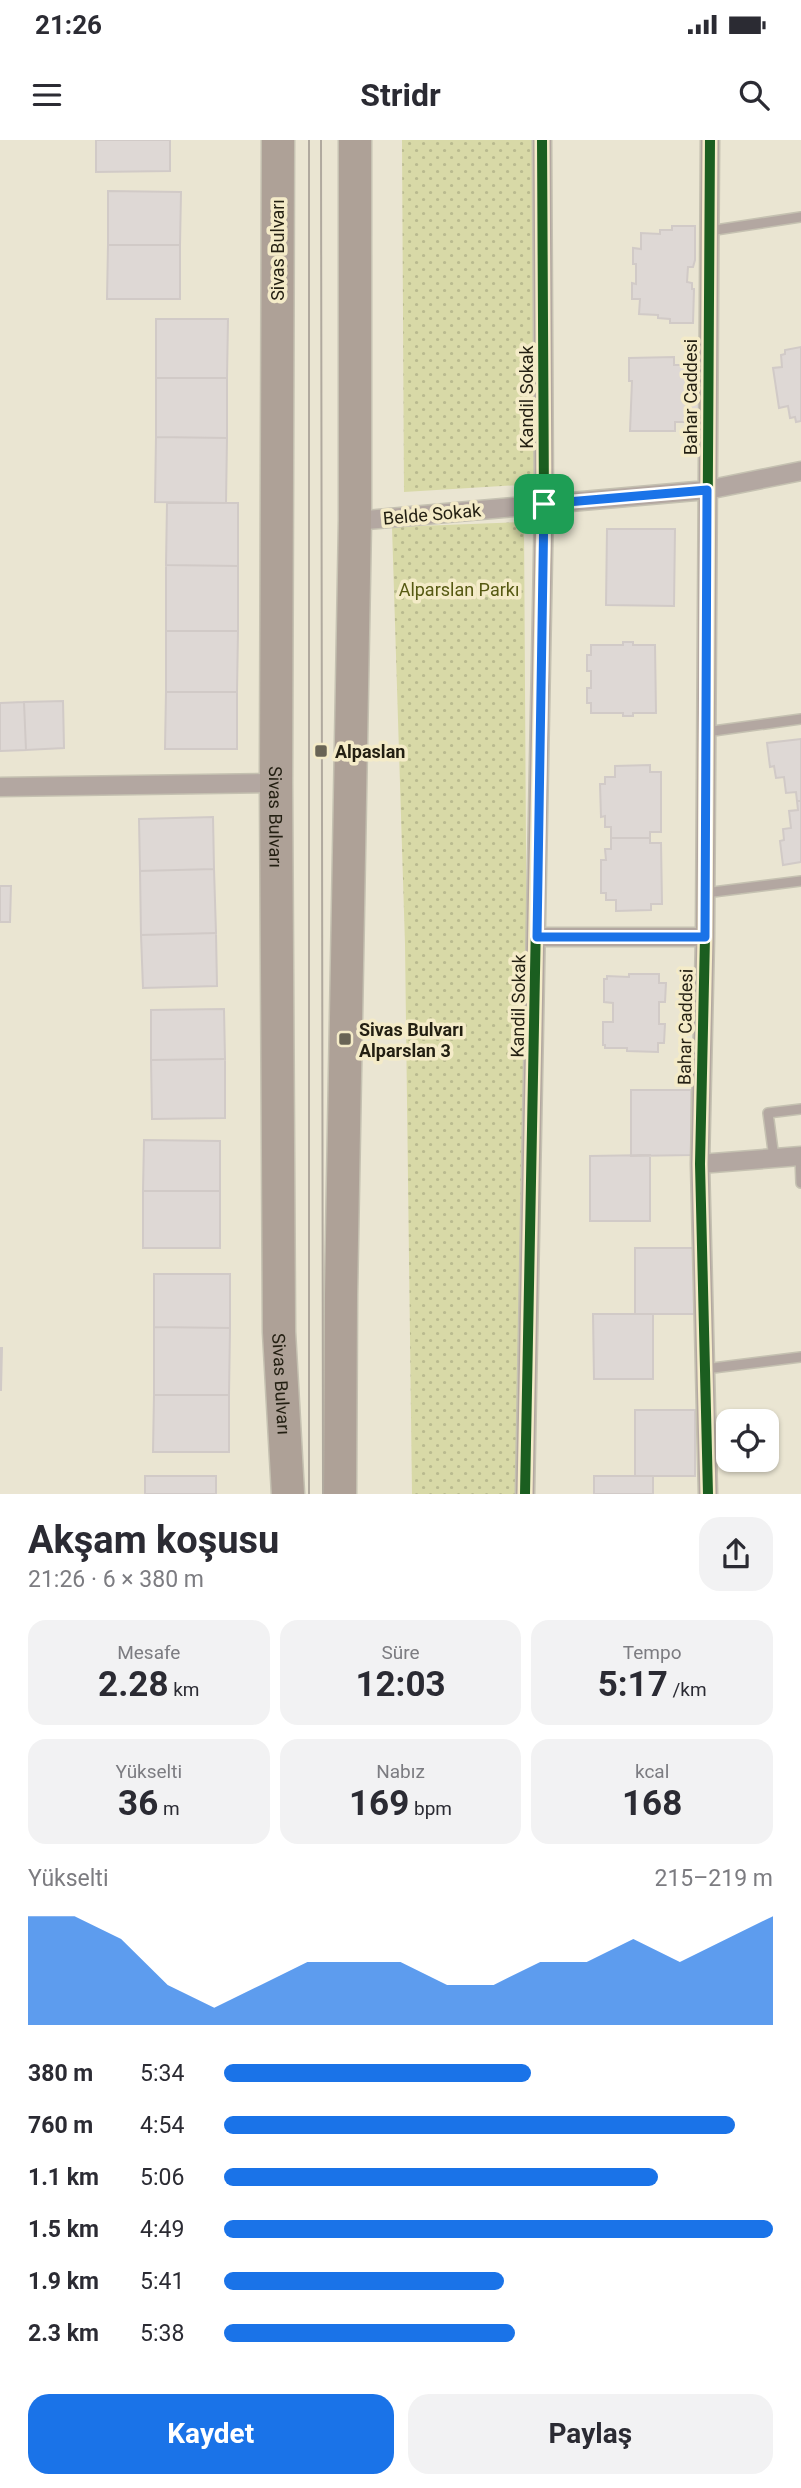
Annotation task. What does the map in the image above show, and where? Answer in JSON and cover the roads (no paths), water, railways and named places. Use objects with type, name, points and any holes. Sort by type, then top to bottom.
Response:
[{"type":"highway","name":"Sivas Bulvarı","points":[[278,140],[276,783],[279,1332],[288,1494]]},
{"type":"highway","points":[[340,1494],[355,521],[355,140]]},
{"type":"highway","points":[[341,1295],[357,1494]]},
{"type":"highway","points":[[272,1494],[279,1332]]},
{"type":"street","name":"Kandil Sokak","points":[[525,1494],[544,504],[542,140]]},
{"type":"street","name":"Bahar Caddesi","points":[[708,1494],[700,1164],[705,937],[710,140]]},
{"type":"street","name":"Belde Sokak","points":[[355,521],[707,490],[801,471]]},
{"type":"street","points":[[0,787],[276,783]]},
{"type":"street","points":[[537,937],[705,937]]},
{"type":"street","points":[[700,1164],[800,1156]]},
{"type":"lane","points":[[709,230],[801,217]]},
{"type":"lane","points":[[705,732],[801,719]]},
{"type":"lane","points":[[705,893],[801,881]]},
{"type":"lane","points":[[774,1159],[768,1113],[801,1109]]},
{"type":"lane","points":[[800,1156],[801,1184]]},
{"type":"lane","points":[[705,1369],[801,1357]]},
{"type":"tram line","points":[[309,140],[309,1494]]},
{"type":"tram line","points":[[321,140],[323,1494]]},
{"type":"place","name":"Alpaslan","points":[[321,751]]},
{"type":"place","name":"Sivas Bulvarı Alparslan 3","points":[[345,1039]]},
{"type":"park label","name":"Alparslan Parkı","points":[[459,589]]}]
